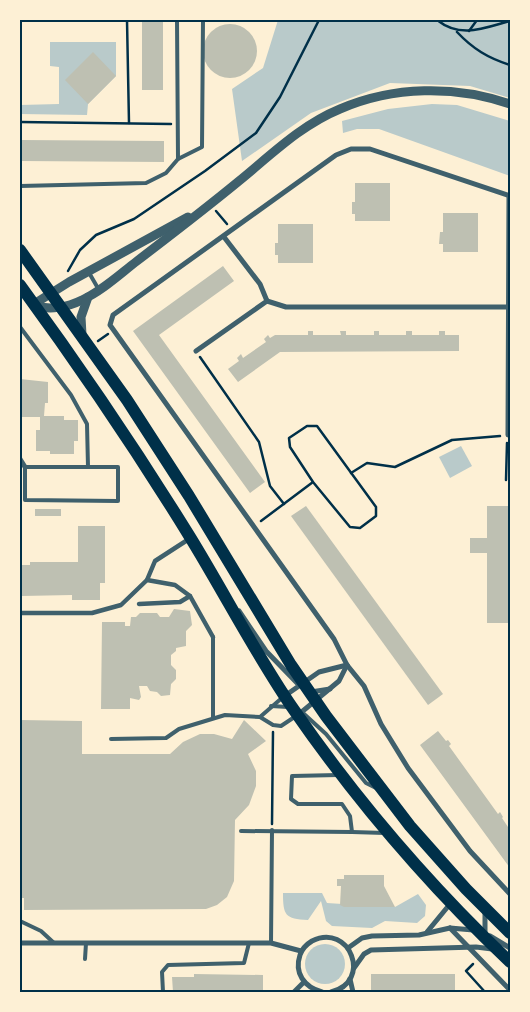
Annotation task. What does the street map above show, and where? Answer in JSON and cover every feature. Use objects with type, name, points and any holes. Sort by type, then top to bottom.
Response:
[{"type":"main road","points":[[20,250],[57,289],[62,306],[179,480],[307,690],[410,826],[510,933]]},
{"type":"main road","points":[[20,286],[106,407],[191,538],[285,696],[388,833],[481,938],[504,949],[510,962]]},
{"type":"street","points":[[34,304],[40,307],[62,306],[88,297],[99,290],[211,204],[299,131],[339,109],[375,96],[412,91],[450,91],[510,104]]},
{"type":"street","points":[[508,435],[510,196],[370,148],[351,149],[336,155],[114,315],[110,325],[334,639],[347,665],[364,686],[381,724],[408,768],[470,851],[510,894]]},
{"type":"street","points":[[34,304],[88,271],[211,204]]},
{"type":"street","points":[[224,237],[260,284],[267,302]]},
{"type":"street","points":[[82,335],[81,317],[88,297]]},
{"type":"street","points":[[196,351],[267,302],[286,307],[508,307]]},
{"type":"street","points":[[20,459],[25,467]]},
{"type":"street","points":[[20,613],[92,613],[121,605],[147,580],[154,561],[191,538]]},
{"type":"street","points":[[147,580],[175,585],[190,596],[213,637]]},
{"type":"street","points":[[139,604],[180,602],[190,596]]},
{"type":"street","points":[[227,598],[244,616],[266,651],[307,690],[319,693],[330,689],[339,681],[347,665]]},
{"type":"street","points":[[297,711],[307,690],[319,672],[347,665]]},
{"type":"street","points":[[285,696],[307,690],[330,689]]},
{"type":"street","points":[[331,992],[343,987],[350,979],[354,968],[364,954],[371,950],[467,947],[481,938],[485,912],[479,902]]},
{"type":"street","points":[[424,934],[450,904]]},
{"type":"street","points":[[348,948],[362,938],[424,934],[450,928],[481,938]]},
{"type":"street","points":[[450,928],[510,990]]},
{"type":"street","points":[[322,992],[312,989],[304,982],[299,972],[298,962],[301,951],[308,943],[318,938],[329,937],[340,941],[348,948],[353,957],[354,968]]},
{"type":"street","points":[[20,943],[271,943],[301,951]]},
{"type":"street","points":[[350,979],[352,992]]},
{"type":"street","points":[[294,992],[304,982]]},
{"type":"lane","points":[[177,20],[178,159]]},
{"type":"lane","points":[[20,186],[146,183],[166,173],[178,159],[202,147],[203,20]]},
{"type":"lane","points":[[88,271],[99,290]]},
{"type":"lane","points":[[20,327],[71,395],[87,424],[88,467]]},
{"type":"lane","points":[[25,467],[88,467],[118,467],[118,501],[25,500],[25,467]]},
{"type":"lane","points":[[213,637],[213,718]]},
{"type":"lane","points":[[260,717],[285,696]]},
{"type":"lane","points":[[272,706],[297,711],[326,734],[366,783],[387,794]]},
{"type":"lane","points":[[111,739],[166,738],[179,729],[225,715],[260,717],[273,725],[281,726],[297,711]]},
{"type":"lane","points":[[342,774],[292,776],[291,799],[298,804],[342,804],[350,816],[352,832]]},
{"type":"lane","points":[[271,943],[272,830]]},
{"type":"lane","points":[[241,831],[388,833]]},
{"type":"lane","points":[[20,922],[40,931],[54,943]]},
{"type":"lane","points":[[86,943],[86,959]]},
{"type":"lane","points":[[163,992],[162,972],[168,965],[240,964],[246,960],[249,943]]},
{"type":"path","points":[[127,20],[129,123]]},
{"type":"path","points":[[57,289],[80,250],[96,235],[134,219],[205,171],[256,133],[280,97],[320,20]]},
{"type":"path","points":[[437,20],[456,30],[468,32],[510,20]]},
{"type":"path","points":[[468,32],[477,20]]},
{"type":"path","points":[[456,30],[470,46],[488,58],[510,66]]},
{"type":"path","points":[[20,122],[178,124]]},
{"type":"path","points":[[211,204],[233,231]]},
{"type":"path","points":[[90,346],[113,330]]},
{"type":"path","points":[[196,351],[259,442],[270,486],[284,504]]},
{"type":"path","points":[[307,426],[317,426],[376,507],[376,516],[360,528],[350,527],[313,482],[290,447],[289,438],[307,426]]},
{"type":"path","points":[[351,473],[367,463],[395,468],[452,440],[508,435],[506,480]]},
{"type":"path","points":[[254,526],[313,482]]},
{"type":"path","points":[[272,830],[273,725]]},
{"type":"path","points":[[483,963],[472,964],[466,971],[485,992]]},
{"type":"shaded area","points":[[278,20],[510,20],[510,98],[470,86],[390,83],[311,113],[242,161],[232,89],[263,68]]},
{"type":"shaded area","points":[[50,42],[116,42],[116,76],[88,104],[87,115],[20,114],[20,105],[59,104],[59,67],[50,66]]},
{"type":"shaded area","points":[[432,104],[457,105],[510,121],[510,176],[379,129],[357,129],[343,133],[342,121],[388,109]]},
{"type":"shaded area","points":[[461,446],[472,466],[450,478],[439,457]]},
{"type":"shaded area","points":[[283,893],[322,893],[327,903],[388,907],[395,907],[418,894],[426,905],[425,916],[417,923],[385,921],[372,928],[332,926],[326,921],[321,901],[308,920],[290,917],[285,911]]},
{"type":"shaded area","points":[[329,944],[336,947],[342,953],[345,964],[344,972],[336,981],[329,984],[321,984],[314,981],[306,972],[305,960],[308,953],[317,945]]},
{"type":"building","points":[[142,20],[163,20],[163,90],[142,90]]},
{"type":"building","points":[[230,24],[240,26],[249,32],[255,41],[257,51],[255,61],[249,70],[240,76],[230,78],[220,76],[211,70],[205,61],[203,51],[205,41],[211,32],[220,26]]},
{"type":"building","points":[[93,52],[116,76],[88,104],[65,80]]},
{"type":"building","points":[[20,140],[164,141],[164,162],[20,161]]},
{"type":"building","points":[[355,183],[390,183],[390,221],[355,221],[355,214],[352,214],[352,202],[355,202]]},
{"type":"building","points":[[443,213],[478,213],[478,252],[443,252],[443,244],[439,244],[440,232],[443,232]]},
{"type":"building","points":[[278,224],[313,224],[313,263],[278,263],[278,255],[275,255],[275,243],[278,243]]},
{"type":"building","points":[[223,266],[234,281],[159,335],[265,482],[250,493],[133,331]]},
{"type":"building","points":[[308,331],[313,331],[313,335],[341,335],[340,331],[346,331],[346,335],[374,335],[374,331],[379,331],[379,335],[406,335],[406,331],[412,331],[412,335],[439,335],[439,331],[445,331],[445,335],[459,335],[459,351],[280,352],[238,382],[228,369],[239,361],[237,358],[241,354],[243,358],[266,342],[264,339],[268,335],[270,338],[275,335],[308,335]]},
{"type":"building","points":[[20,379],[48,382],[48,403],[45,403],[44,416],[64,416],[64,420],[78,420],[78,441],[74,441],[74,454],[50,454],[50,451],[36,451],[36,430],[40,430],[40,417],[20,417]]},
{"type":"building","points":[[306,506],[443,694],[428,705],[291,516]]},
{"type":"building","points":[[487,506],[510,506],[510,623],[487,623],[487,553],[470,553],[470,538],[487,538]]},
{"type":"building","points":[[35,509],[61,509],[61,516],[35,516]]},
{"type":"building","points":[[78,526],[105,526],[105,583],[100,583],[100,600],[72,600],[72,595],[22,596],[22,565],[30,565],[30,562],[78,562]]},
{"type":"building","points":[[174,609],[190,611],[192,625],[186,631],[186,646],[176,648],[176,651],[171,655],[171,665],[176,670],[176,679],[171,684],[170,695],[161,696],[157,692],[150,691],[147,686],[139,686],[141,697],[139,700],[130,698],[130,709],[101,709],[102,622],[125,622],[125,626],[130,626],[131,617],[136,617],[140,613],[157,613],[160,617],[169,617]]},
{"type":"building","points":[[20,720],[82,721],[82,754],[170,754],[183,742],[200,734],[214,734],[232,739],[244,720],[266,741],[248,754],[256,771],[256,786],[249,805],[235,820],[234,881],[227,897],[217,905],[206,909],[24,910],[24,898],[20,898]]},
{"type":"building","points":[[438,731],[451,744],[449,746],[498,814],[500,812],[510,830],[510,868],[420,745]]},
{"type":"building","points":[[344,875],[384,875],[384,886],[395,907],[344,907],[340,905],[341,886],[337,886],[337,879],[344,879]]},
{"type":"building","points":[[194,974],[263,975],[263,992],[173,992],[172,977],[194,977]]},
{"type":"building","points":[[371,974],[455,974],[455,992],[371,992]]}]
